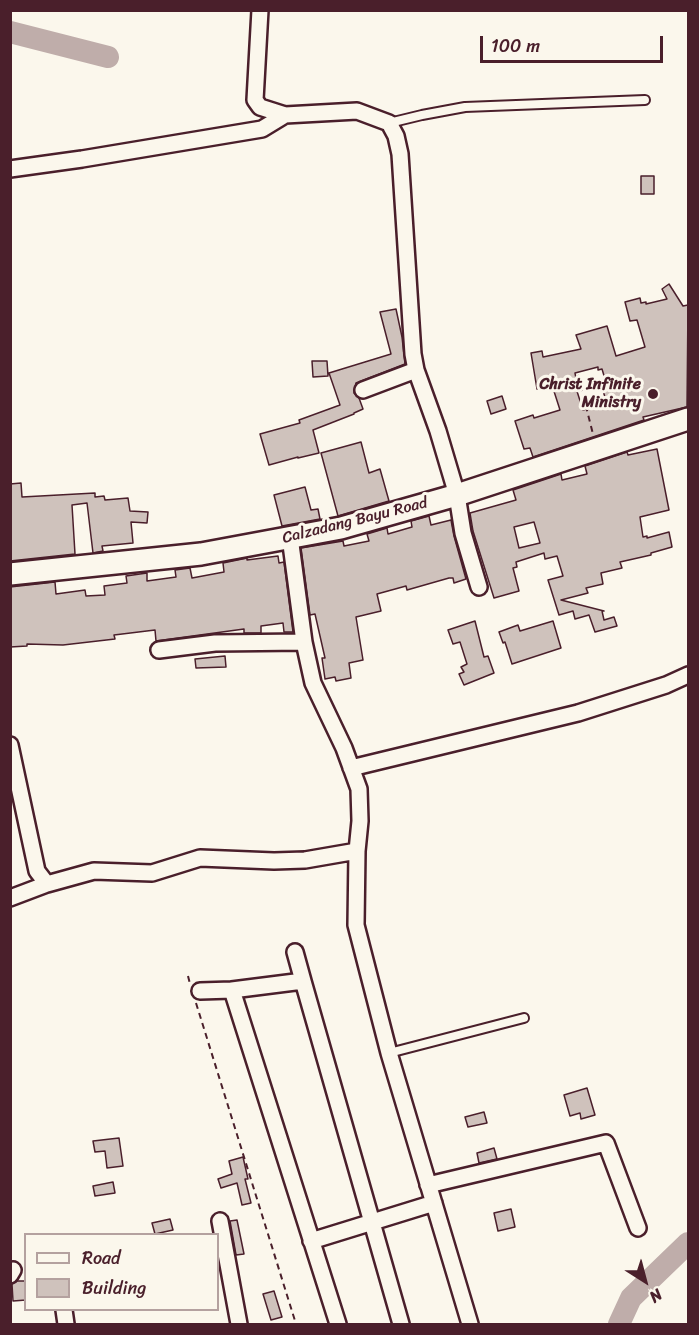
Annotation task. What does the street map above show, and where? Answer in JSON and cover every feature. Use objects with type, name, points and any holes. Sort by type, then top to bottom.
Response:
[{"type":"street","points":[[260,10],[255,100],[260,107],[285,114],[357,111],[389,123],[396,136],[400,154],[413,354],[416,370],[438,431],[457,495],[463,533],[479,587]]},
{"type":"street","points":[[10,169],[262,129],[285,114]]},
{"type":"street","points":[[363,390],[416,370]]},
{"type":"street","name":"Calzadang Bayu Road","points":[[10,574],[201,554],[341,528],[457,495],[688,419]]},
{"type":"street","points":[[290,537],[304,642],[313,683],[344,748],[358,789],[360,809],[356,926],[389,1053],[470,1324]]},
{"type":"street","points":[[159,650],[215,644],[304,642]]},
{"type":"street","points":[[351,768],[588,711],[666,685],[688,675]]},
{"type":"street","points":[[10,746],[38,871],[47,884]]},
{"type":"street","points":[[10,898],[47,884],[94,871],[153,873],[200,858],[305,860],[357,851]]},
{"type":"street","points":[[295,952],[401,1324]]},
{"type":"street","points":[[195,993],[303,981]]},
{"type":"street","points":[[232,990],[338,1324]]},
{"type":"street","points":[[428,1185],[606,1143],[638,1228]]},
{"type":"street","points":[[311,1241],[434,1203]]},
{"type":"street","points":[[220,1221],[239,1324]]},
{"type":"lane","points":[[389,123],[465,107],[645,100]]},
{"type":"lane","points":[[389,1053],[524,1018]]},
{"type":"path","points":[[578,375],[596,448]]},
{"type":"path","points":[[188,976],[296,1324]]},
{"type":"building","points":[[641,176],[654,176],[654,194],[641,194]]},
{"type":"building","points":[[669,284],[683,306],[688,305],[687,407],[643,417],[644,420],[533,457],[530,448],[524,449],[515,421],[560,410],[552,385],[537,389],[531,353],[542,351],[543,357],[581,349],[576,335],[607,326],[616,356],[645,347],[637,320],[630,321],[625,302],[640,298],[641,303],[646,302],[646,304],[667,299],[662,289]],"holes":[[[598,367],[598,370],[602,369],[608,389],[603,391],[607,403],[583,410],[575,385],[577,384],[575,373]]]},
{"type":"building","points":[[396,309],[405,364],[356,383],[354,393],[359,398],[363,409],[313,430],[319,453],[269,465],[260,434],[300,423],[299,420],[340,405],[329,373],[391,354],[380,312]]},
{"type":"building","points":[[312,361],[327,361],[328,376],[313,377]]},
{"type":"building","points":[[502,396],[506,409],[491,414],[487,401]]},
{"type":"building","points":[[361,442],[369,473],[380,469],[389,501],[338,516],[321,453]]},
{"type":"building","points":[[657,449],[669,510],[640,517],[643,537],[669,532],[672,547],[651,553],[651,555],[620,562],[622,568],[601,573],[603,584],[586,588],[588,593],[561,600],[604,611],[602,611],[604,620],[614,617],[617,626],[595,632],[589,615],[575,619],[573,611],[559,615],[548,580],[563,576],[557,556],[545,559],[544,553],[516,562],[517,567],[513,568],[519,591],[494,598],[473,531],[470,513],[516,500],[513,490],[561,474],[562,480],[587,474],[585,466],[627,452],[628,455]],"holes":[[[534,522],[540,543],[519,548],[514,527]]]},
{"type":"building","points":[[21,483],[22,497],[95,493],[95,497],[104,496],[105,500],[128,498],[130,511],[148,512],[147,523],[131,522],[133,543],[102,546],[103,551],[93,553],[87,503],[72,505],[75,554],[10,561],[10,484]]},
{"type":"building","points":[[305,487],[311,510],[318,509],[320,519],[282,526],[274,495]]},
{"type":"building","points":[[429,516],[431,525],[451,520],[466,579],[454,583],[453,578],[449,578],[407,590],[406,586],[377,594],[381,611],[356,617],[363,660],[349,663],[351,678],[336,681],[335,677],[325,679],[322,658],[325,658],[315,614],[310,615],[301,548],[343,541],[344,546],[369,541],[367,534],[387,528],[388,534],[412,527],[411,521]]},
{"type":"building","points":[[278,556],[279,563],[284,562],[293,632],[284,632],[283,623],[261,626],[261,633],[244,633],[244,629],[156,641],[155,630],[114,635],[115,639],[63,645],[27,644],[27,646],[10,647],[10,587],[55,582],[56,594],[85,590],[86,596],[105,595],[104,586],[127,583],[126,576],[147,573],[147,581],[176,577],[175,570],[190,568],[192,578],[224,572],[223,563],[247,558],[247,560]]},
{"type":"building","points":[[475,621],[484,657],[488,656],[494,673],[464,685],[459,674],[464,672],[461,667],[467,664],[460,642],[453,644],[448,630]]},
{"type":"building","points":[[553,621],[561,648],[512,664],[499,632],[518,625],[520,631]]},
{"type":"building","points":[[225,656],[226,667],[196,668],[195,659]]},
{"type":"building","points":[[587,1088],[595,1115],[581,1119],[580,1113],[570,1116],[564,1095]]},
{"type":"building","points":[[484,1112],[487,1123],[468,1127],[465,1117]]},
{"type":"building","points":[[119,1138],[123,1166],[107,1168],[105,1151],[95,1152],[93,1141]]},
{"type":"building","points":[[494,1148],[497,1159],[479,1163],[477,1153]]},
{"type":"building","points":[[243,1157],[251,1203],[242,1205],[237,1183],[221,1188],[218,1179],[232,1174],[229,1161]]},
{"type":"building","points":[[113,1182],[115,1193],[95,1196],[93,1186]]},
{"type":"building","points":[[511,1209],[515,1227],[498,1231],[494,1213]]},
{"type":"building","points":[[170,1219],[173,1230],[155,1233],[152,1223]]},
{"type":"building","points":[[237,1220],[244,1254],[236,1255],[230,1221]]},
{"type":"building","points":[[24,1281],[24,1300],[13,1301],[12,1284]]},
{"type":"building","points":[[274,1291],[282,1317],[271,1320],[263,1294]]},
{"type":"waterway","points":[[10,32],[108,57]]},
{"type":"waterway","points":[[619,1324],[631,1298],[688,1243]]},
{"type":"place","name":"Christ Infinite Ministry","points":[[653,394]]}]
